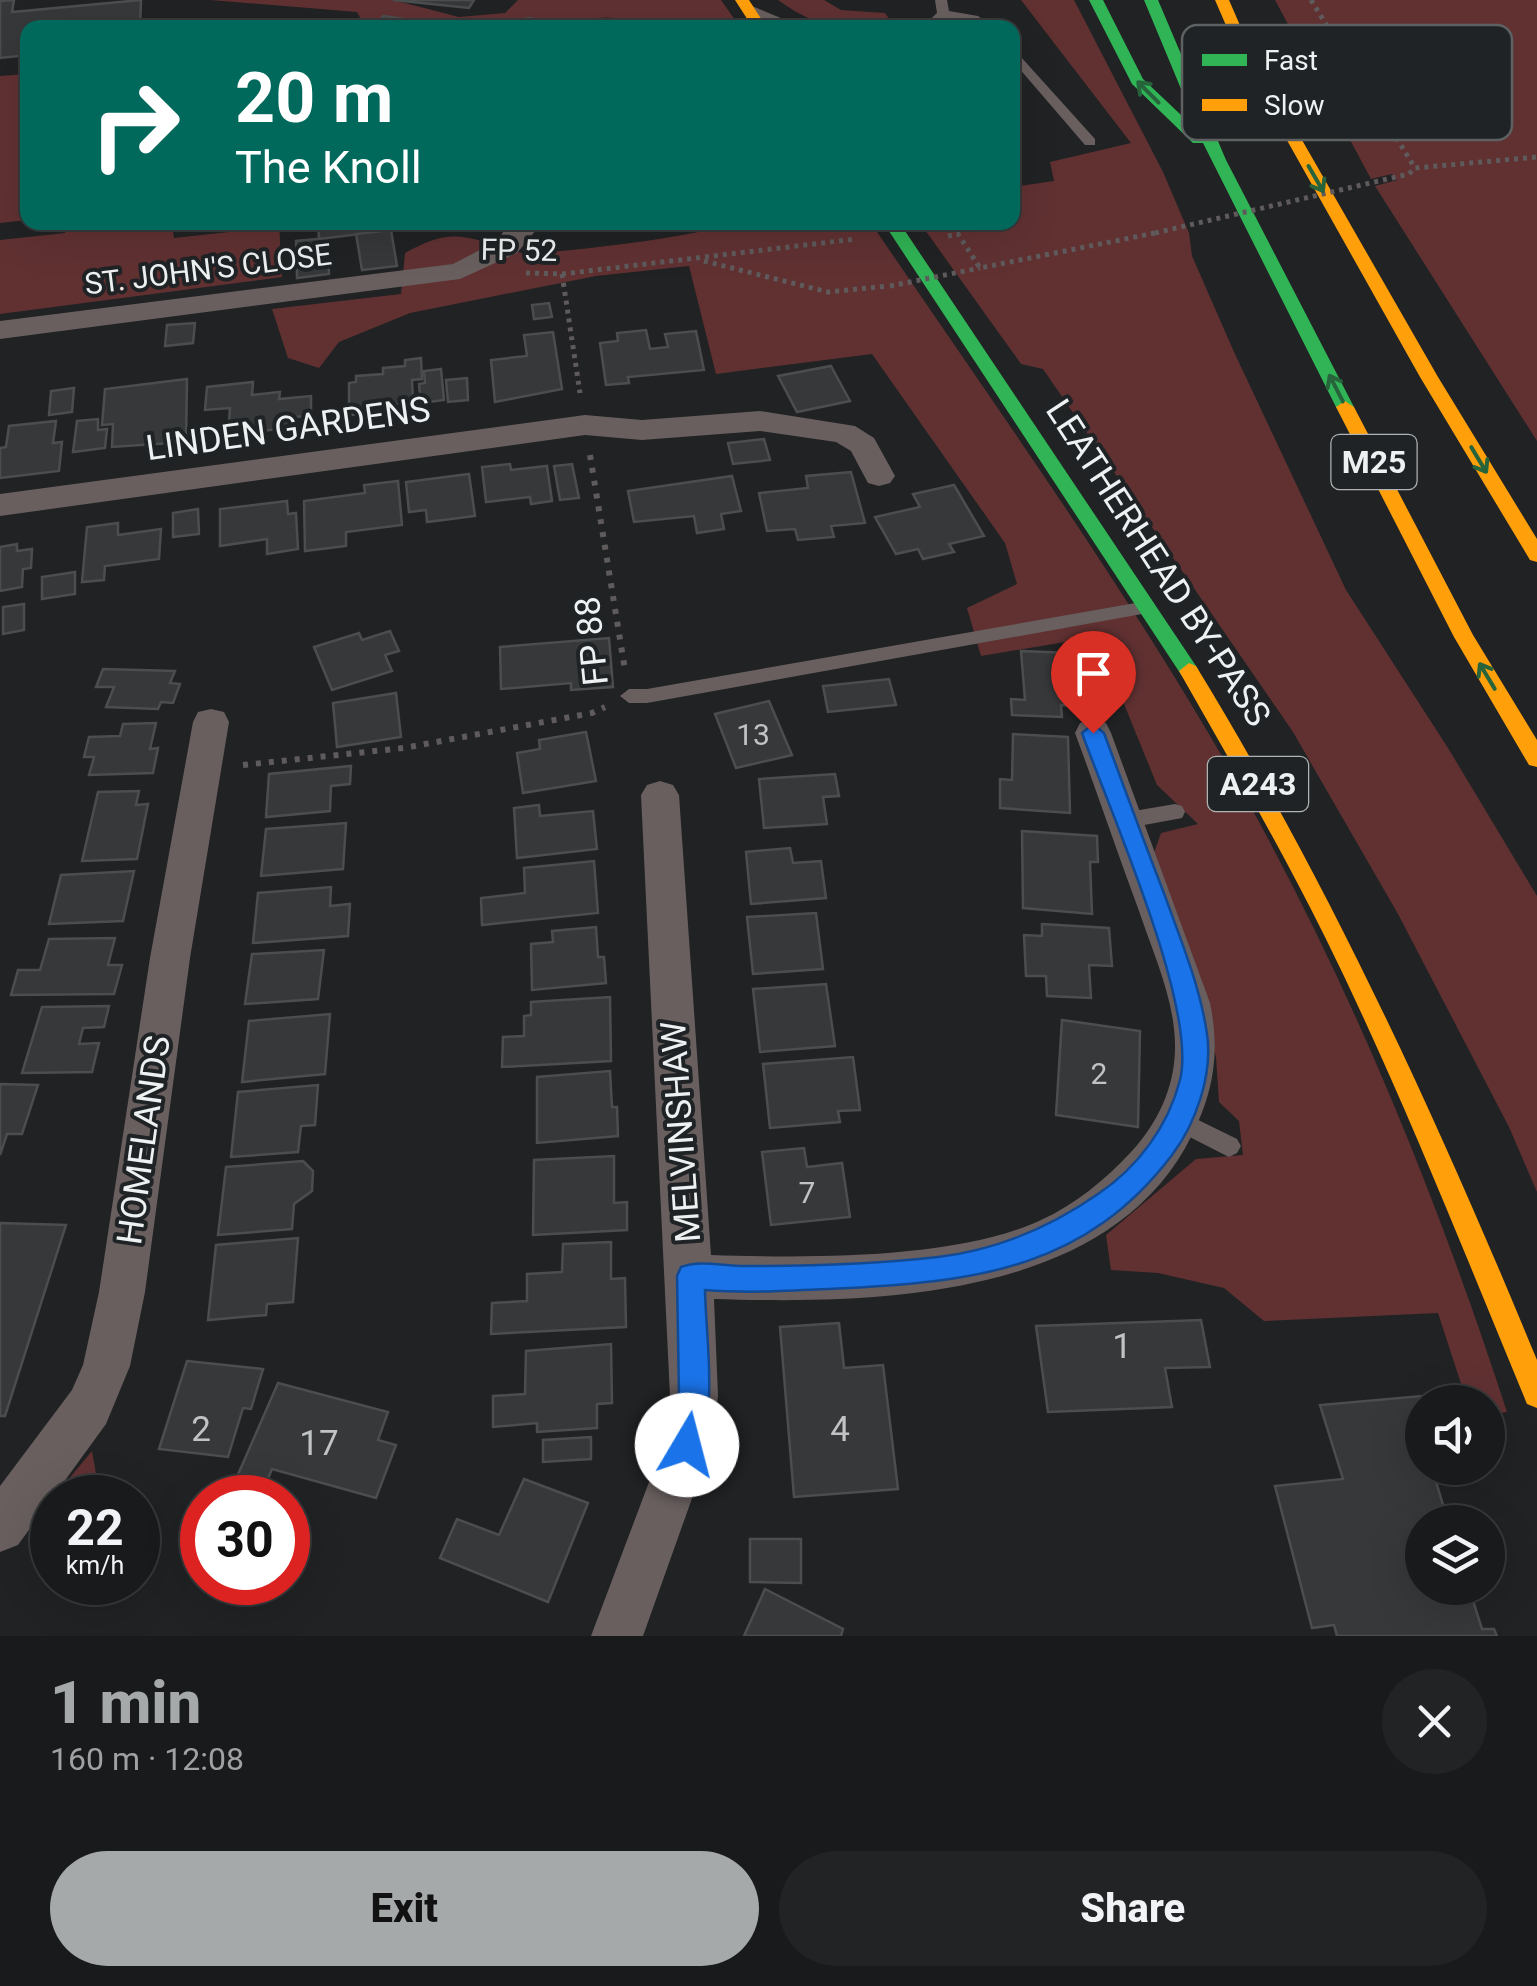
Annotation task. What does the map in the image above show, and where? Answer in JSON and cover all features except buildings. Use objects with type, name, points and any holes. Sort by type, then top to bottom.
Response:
[{"type":"highway","name":"M25","points":[[1096,0],[1137,81],[1182,125]]},
{"type":"highway","name":"M25","points":[[1151,0],[1182,74]]},
{"type":"highway","name":"M25","points":[[1222,0],[1232,25]]},
{"type":"highway","name":"M25","points":[[1197,140],[1218,160]]},
{"type":"highway","name":"M25","points":[[1210,140],[1464,637],[1537,760]]},
{"type":"highway","name":"M25","points":[[1294,140],[1429,377],[1537,555]]},
{"type":"highway","name":"LEATHERHEAD BY-PASS","points":[[896,230],[1148,607],[1240,753],[1306,870],[1419,1105],[1537,1394]]},
{"type":"street","name":"ST. JOHN'S CLOSE","points":[[0,330],[460,272],[508,248],[522,230]]},
{"type":"street","name":"LINDEN GARDENS","points":[[0,506],[585,426],[652,430],[760,421],[844,433],[863,446],[880,476]]},
{"type":"street","name":"HOMELANDS","points":[[0,1527],[89,1407],[106,1366],[122,1292],[167,978],[211,722]]},
{"type":"street","points":[[690,1276],[746,1280],[938,1270],[1004,1257],[1068,1230],[1132,1186],[1173,1132],[1193,1078],[1195,1036],[1180,969],[1093,733]]},
{"type":"street","name":"MELVINSHAW","points":[[617,1636],[687,1445],[694,1396],[660,795]]},
{"type":"lane","points":[[942,7],[976,20]]},
{"type":"lane","points":[[750,12],[774,20]]},
{"type":"lane","points":[[1020,60],[1090,142]]},
{"type":"lane","points":[[629,696],[647,696],[1148,607]]},
{"type":"lane","points":[[1128,820],[1175,812]]},
{"type":"lane","points":[[1178,1120],[1229,1146]]},
{"type":"path","points":[[1311,0],[1326,25]]},
{"type":"path","points":[[1398,140],[1415,168]]},
{"type":"path","points":[[697,259],[828,292],[890,286],[1154,233],[1409,174],[1415,168],[1537,157]]},
{"type":"path","points":[[942,237],[958,234],[980,268]]},
{"type":"path","name":"FP 52","points":[[460,272],[562,274],[867,238]]},
{"type":"path","name":"FP 88","points":[[202,770],[404,748],[592,713],[629,696],[562,274]]},
{"type":"shaded area","points":[[210,0],[393,0],[459,17],[505,13],[518,0],[721,0],[735,20],[603,17],[361,20],[357,12]]},
{"type":"shaded area","points":[[778,0],[824,0],[841,10],[885,13],[890,20],[813,20]]},
{"type":"shaded area","points":[[1021,0],[1074,0],[1163,172],[1189,233],[1192,256],[1234,352],[1346,590],[1537,896],[1537,1192],[1509,1127],[1398,914],[1293,732],[1043,369],[1021,364],[925,230],[1020,230],[1020,186],[1054,181],[1050,162],[1131,143]]},
{"type":"shaded area","points":[[1275,0],[1537,0],[1537,441],[1375,186],[1397,180],[1392,174],[1371,179],[1350,140],[1512,140],[1512,25],[1288,25]]},
{"type":"shaded area","points":[[20,75],[20,221],[0,223],[0,76]]},
{"type":"shaded area","points":[[173,230],[174,238],[238,230],[279,230],[282,277],[0,314],[0,240],[65,233]]},
{"type":"shaded area","points":[[706,230],[876,230],[1113,579],[1247,800],[1359,1023],[1423,1177],[1498,1385],[1461,1385],[1438,1313],[1264,1321],[1224,1288],[1158,1273],[1111,1270],[1106,1235],[1196,1159],[1243,1155],[1239,1121],[1219,1102],[1216,1057],[1153,856],[1161,833],[1198,824],[1157,785],[1102,650],[1065,642],[981,656],[967,608],[1017,584],[1005,543],[872,354],[716,374],[689,266],[596,276],[410,313],[339,342],[319,368],[288,358],[272,309],[401,294],[405,253],[447,237],[537,253]]},
{"type":"shaded area","points":[[92,1451],[96,1475],[72,1475]]},
{"type":"traffic: fast","points":[[1096,0],[1137,81],[1182,125]]},
{"type":"traffic: fast","points":[[1151,0],[1182,74]]},
{"type":"traffic: fast","points":[[1210,140],[1345,407]]},
{"type":"traffic: fast","points":[[896,230],[1189,671]]},
{"type":"traffic: slow","points":[[742,0],[755,20]]},
{"type":"traffic: slow","points":[[1222,0],[1233,25]]},
{"type":"traffic: slow","points":[[1294,140],[1429,377],[1537,555]]},
{"type":"traffic: slow","points":[[1345,407],[1464,637],[1537,759]]},
{"type":"traffic: slow","points":[[1189,671],[1242,758],[1336,935],[1460,1207],[1537,1394]]},
{"type":"route","points":[[687,1445],[694,1396],[690,1276],[746,1280],[938,1270],[1004,1257],[1068,1230],[1132,1186],[1173,1132],[1193,1078],[1195,1036],[1180,969],[1093,733]]}]
